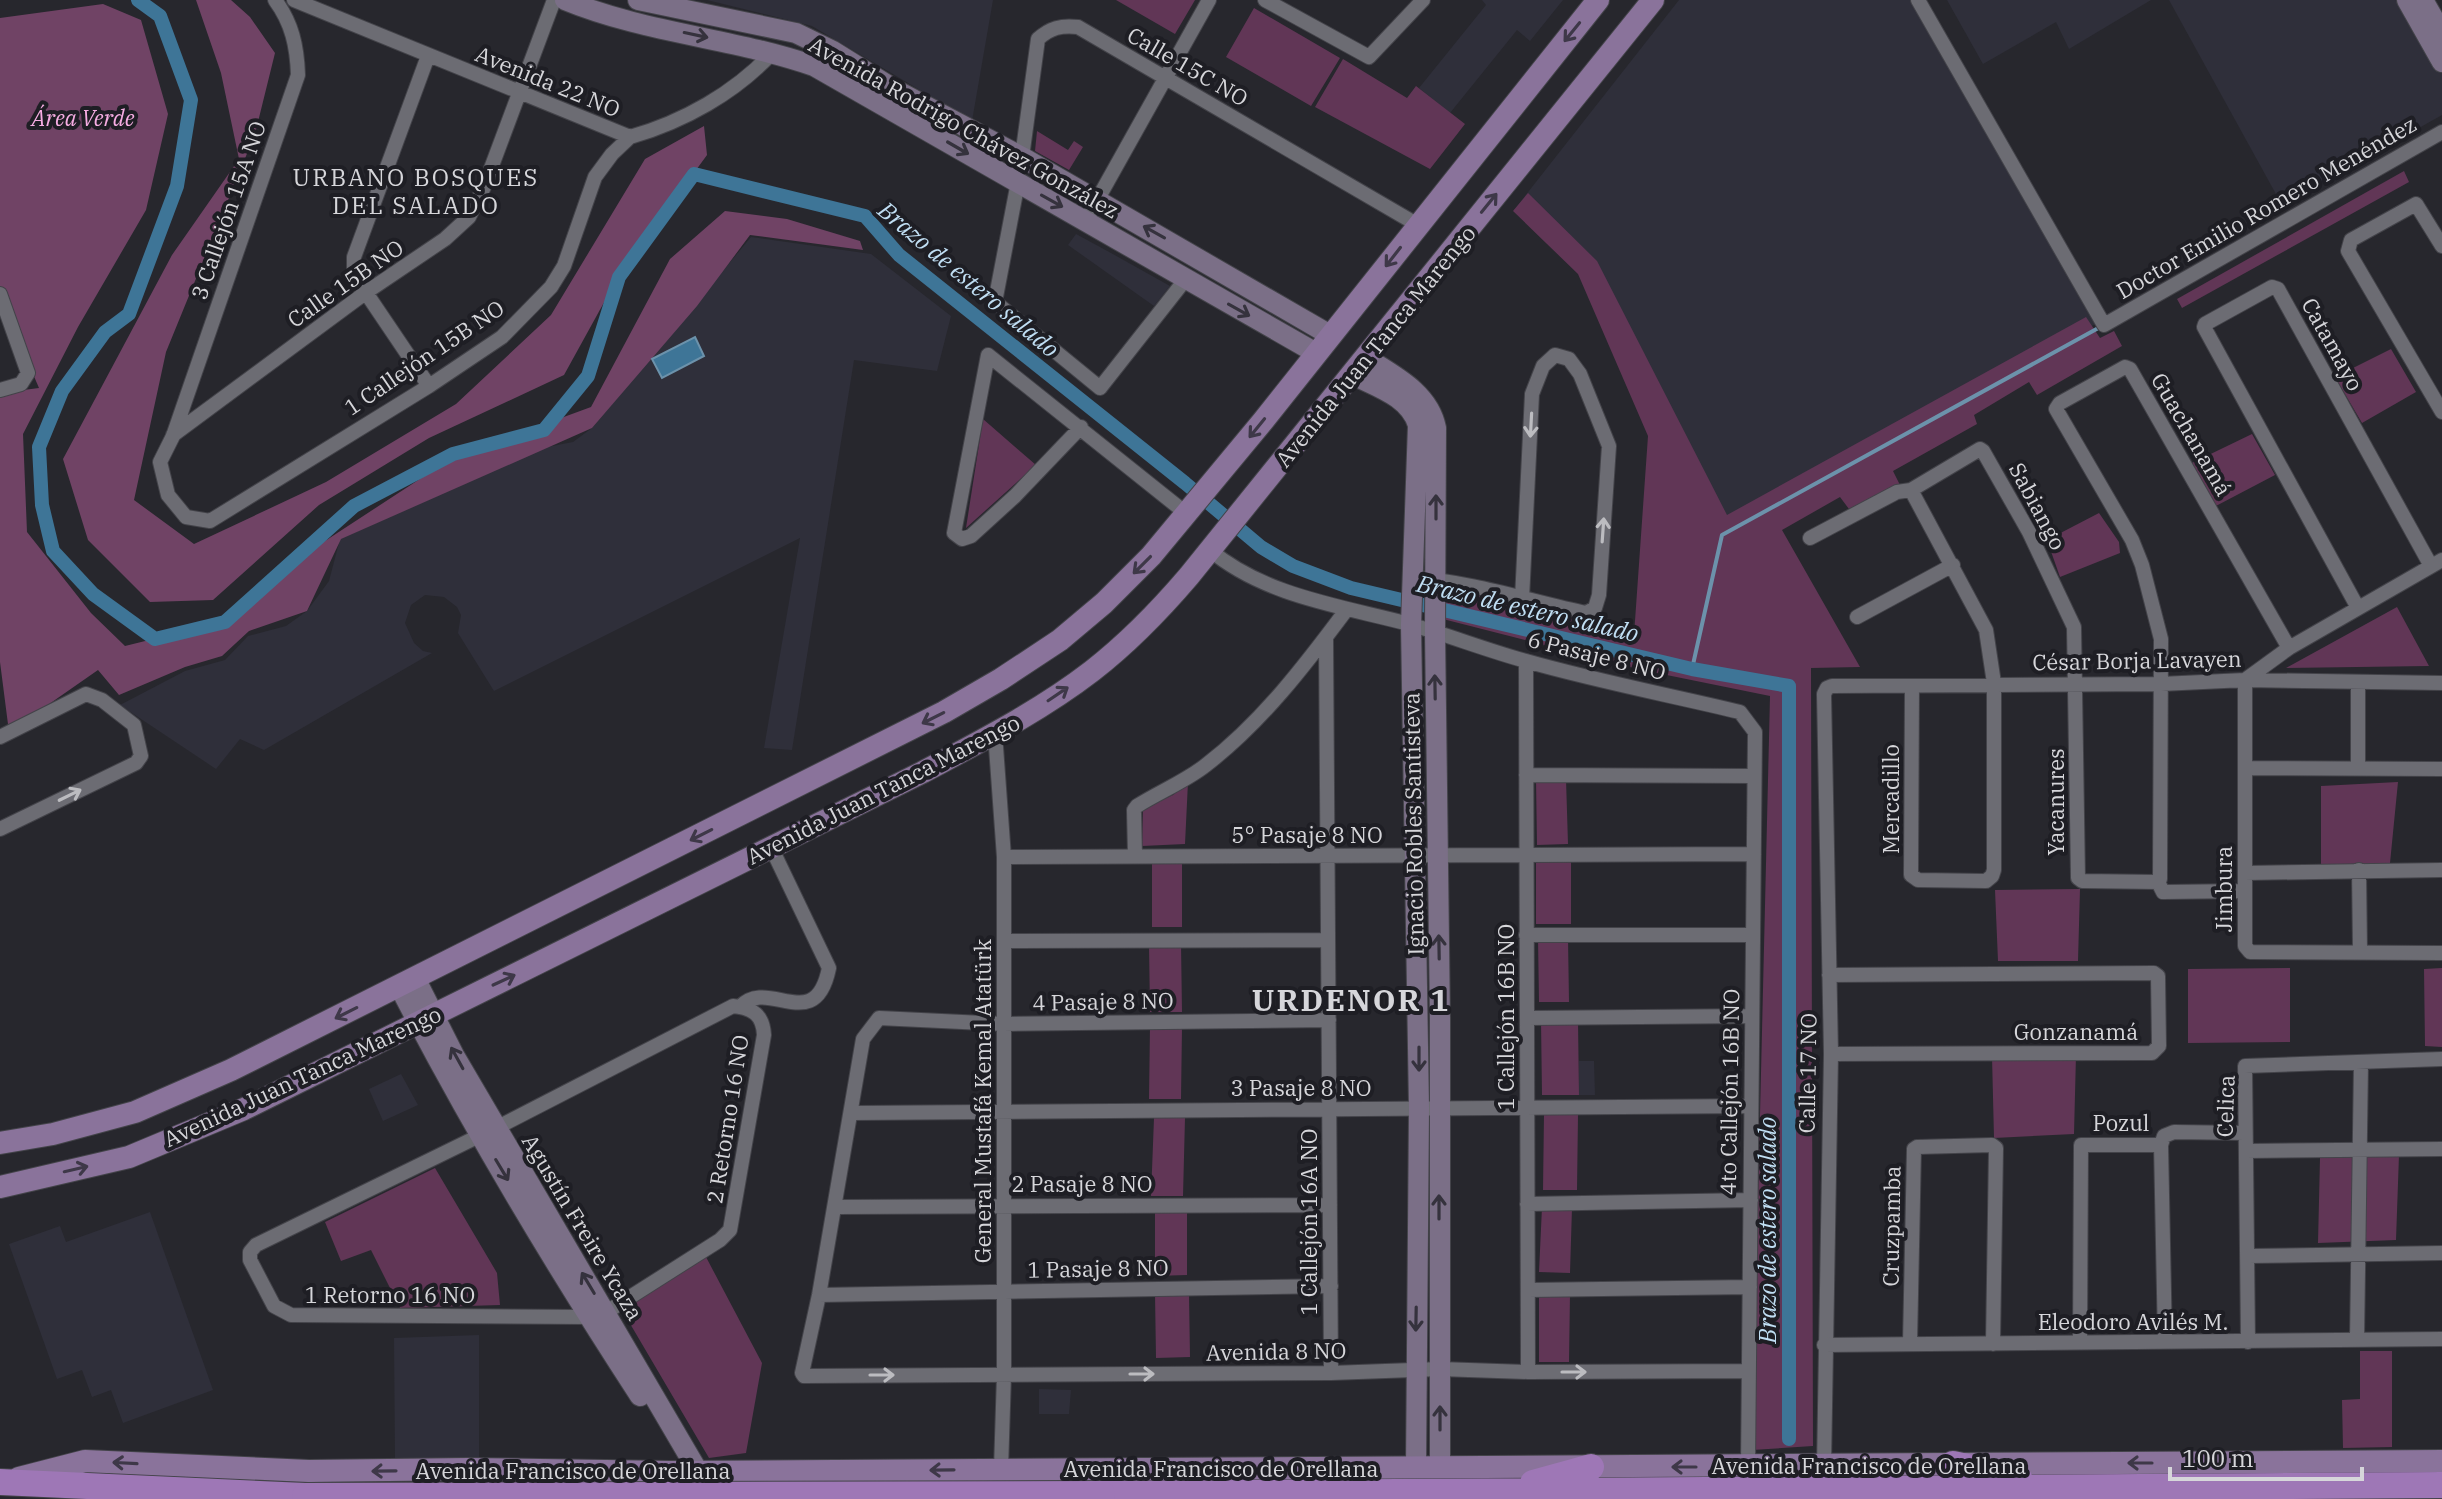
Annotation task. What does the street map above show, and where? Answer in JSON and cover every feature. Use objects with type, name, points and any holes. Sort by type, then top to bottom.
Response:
[{"type":"highway","points":[[1953,1464],[2069,1488]]},
{"type":"highway","points":[[1498,1492],[1591,1467]]},
{"type":"highway","name":"Avenida Francisco de Orellana","points":[[1,1482],[305,1496],[2442,1485]]},
{"type":"main road","name":"Avenida Juan Tanca Marengo","points":[[0,1143],[53,1134],[135,1112],[231,1070],[944,712],[1060,640],[1104,603],[1190,510],[1598,0]]},
{"type":"main road","name":"Avenida Juan Tanca Marengo","points":[[0,1187],[129,1157],[244,1109],[923,772],[1026,716],[1093,670],[1163,606],[1227,530],[1653,0]]},
{"type":"main road","name":"Avenida Francisco de Orellana","points":[[1,1482],[85,1461],[309,1471],[635,1471],[2442,1461]]},
{"type":"main road","points":[[834,1499],[850,1483],[883,1470]]},
{"type":"main road","points":[[635,1471],[654,1481],[668,1499]]},
{"type":"street","name":"3 Callejón 15A NO","points":[[210,521],[186,517],[168,495],[160,462],[173,436],[298,75],[293,31],[275,0]]},
{"type":"street","name":"Avenida 22 NO","points":[[294,0],[630,137],[660,129],[724,93],[751,76],[773,52]]},
{"type":"street","name":"Calle 15B NO","points":[[173,436],[365,293],[445,239],[469,217],[484,187],[554,0]]},
{"type":"street","name":"Avenida Rodrigo Chávez González","points":[[565,0],[620,18],[773,52],[814,66],[1316,353]]},
{"type":"street","name":"Avenida Rodrigo Chávez González","points":[[638,0],[796,33],[1022,157],[1330,335]]},
{"type":"street","points":[[1086,220],[1209,0]]},
{"type":"street","points":[[1265,0],[1368,56],[1375,54],[1423,0]]},
{"type":"street","name":"Doctor Emilio Romero Menéndez","points":[[1918,0],[2104,325],[2442,132]]},
{"type":"street","points":[[2407,0],[2442,62]]},
{"type":"street","points":[[2423,0],[2442,33]]},
{"type":"street","name":"Calle 15C NO","points":[[1022,157],[1038,39],[1047,30],[1063,25],[1078,27],[1418,225]]},
{"type":"street","points":[[428,56],[354,257],[354,275],[429,386]]},
{"type":"street","name":"1 Callejón 15B NO","points":[[210,521],[429,386],[502,337],[551,287],[564,266],[595,177],[630,137]]},
{"type":"street","points":[[1018,182],[995,302],[1100,388],[1185,280]]},
{"type":"street","points":[[2442,246],[2416,204],[2351,240],[2348,245],[2348,251],[2442,412]]},
{"type":"street","name":"Catamayo","points":[[2358,608],[2205,324],[2272,287],[2278,289],[2436,563]]},
{"type":"street","points":[[0,294],[28,373],[21,384],[0,390]]},
{"type":"street","points":[[1081,427],[1015,496],[971,536],[962,539],[954,533],[988,355],[1190,510]]},
{"type":"street","points":[[1413,582],[1436,582],[1586,613],[1595,608],[1599,595],[1609,446],[1580,374],[1569,359],[1555,355],[1543,366],[1532,394],[1522,599]]},
{"type":"street","name":"Ignacio Robles Santisteva","points":[[1358,365],[1407,404],[1418,425],[1412,621],[1416,855],[1440,1369],[1440,1468]]},
{"type":"street","name":"Ignacio Robles Santisteva","points":[[1358,365],[1419,394],[1434,418],[1437,439],[1437,855],[1416,1370],[1416,1468]]},
{"type":"street","name":"Guachanamá","points":[[2161,684],[2161,639],[2142,565],[2132,540],[2056,409],[2060,403],[2125,367],[2130,369],[2289,648]]},
{"type":"street","name":"Sabiango","points":[[1911,490],[1980,449],[1983,451],[2068,610],[2074,627],[2076,685]]},
{"type":"street","points":[[1810,538],[1897,492],[1911,490],[1986,630],[1994,683]]},
{"type":"street","name":"6 Pasaje 8 NO","points":[[1210,550],[1231,568],[1255,580],[1347,609],[1435,626],[1526,661],[1740,712],[1748,720]]},
{"type":"street","points":[[2245,680],[2289,648],[2436,563]]},
{"type":"street","points":[[1857,617],[1953,565]]},
{"type":"street","points":[[1135,856],[1134,810],[1137,806],[1205,766],[1251,726],[1326,639],[1347,609]]},
{"type":"street","name":"1 Callejón 16A NO","points":[[1326,639],[1331,1373]]},
{"type":"street","name":"1 Callejón 16B NO","points":[[1526,661],[1528,1372]]},
{"type":"street","name":"César Borja Lavayen","points":[[1832,686],[2161,684],[2245,680],[2442,683]]},
{"type":"street","name":"Jimbura","points":[[2245,680],[2245,946],[2250,952],[2442,953]]},
{"type":"street","name":"Mercadillo","points":[[1912,686],[1911,875],[1918,880],[1986,881],[1994,870],[1994,683]]},
{"type":"street","points":[[2358,683],[2358,769]]},
{"type":"street","points":[[2161,684],[2158,882],[2163,892],[2244,891]]},
{"type":"street","name":"Yacanures","points":[[2076,685],[2078,878],[2082,881],[2158,882]]},
{"type":"street","name":"Calle 17 NO","points":[[1824,1466],[1831,1054],[1824,694],[1832,686]]},
{"type":"street","points":[[0,737],[86,694],[95,696],[134,725],[139,741],[139,761],[0,829]]},
{"type":"street","name":"4to Callejón 16B NO","points":[[1748,720],[1755,732],[1748,1466]]},
{"type":"street","name":"General Mustafá Kemal Atatürk","points":[[995,733],[1004,857],[1004,1375],[1001,1469]]},
{"type":"street","points":[[2245,768],[2442,769]]},
{"type":"street","points":[[1526,775],[1754,776]]},
{"type":"street","points":[[740,1007],[746,999],[756,997],[803,1004],[812,1001],[826,984],[829,968],[771,847]]},
{"type":"street","name":"5° Pasaje 8 NO","points":[[1004,857],[1754,854]]},
{"type":"street","points":[[2359,870],[2360,951]]},
{"type":"street","points":[[2245,873],[2442,870]]},
{"type":"street","points":[[1526,935],[1753,935]]},
{"type":"street","points":[[1004,941],[1328,940]]},
{"type":"street","name":"Gonzanamá","points":[[1829,975],[2154,973],[2158,976],[2159,1046],[2152,1053],[1831,1054]]},
{"type":"street","name":"Agustín Freire Ycaza","points":[[407,982],[426,1018],[454,1055],[489,1131],[597,1315],[713,1499]]},
{"type":"street","name":"2 Retorno 16 NO","points":[[489,1131],[733,1006],[759,1015],[764,1023],[730,1230],[720,1240],[597,1315]]},
{"type":"street","points":[[1527,1018],[1752,1016]]},
{"type":"street","name":"4 Pasaje 8 NO","points":[[852,1113],[863,1039],[879,1018],[1004,1024],[1329,1020]]},
{"type":"street","name":"Celica","points":[[2248,1342],[2245,1066],[2442,1059]]},
{"type":"street","points":[[2357,1340],[2361,1063]]},
{"type":"street","name":"3 Pasaje 8 NO","points":[[852,1113],[1751,1106]]},
{"type":"street","points":[[819,1295],[852,1113]]},
{"type":"street","name":"1 Retorno 16 NO","points":[[489,1131],[256,1245],[250,1252],[250,1260],[274,1306],[291,1315],[597,1315]]},
{"type":"street","points":[[2161,1145],[2164,1136],[2174,1132],[2245,1133]]},
{"type":"street","name":"Cruzpamba","points":[[1910,1343],[1915,1147],[1992,1145],[1996,1148],[1993,1344]]},
{"type":"street","name":"Pozul","points":[[2080,1343],[2081,1145],[2161,1145],[2165,1342]]},
{"type":"street","points":[[2246,1151],[2442,1149]]},
{"type":"street","points":[[1527,1204],[1751,1200]]},
{"type":"street","name":"2 Pasaje 8 NO","points":[[835,1207],[1330,1205]]},
{"type":"street","points":[[2248,1256],[2442,1253]]},
{"type":"street","name":"1 Pasaje 8 NO","points":[[819,1295],[1331,1286]]},
{"type":"street","points":[[1528,1290],[1750,1287]]},
{"type":"street","name":"Avenida 8 NO","points":[[819,1295],[803,1368],[804,1376],[1331,1373],[1440,1369],[1528,1372],[1749,1371]]},
{"type":"street","name":"Eleodoro Avilés M.","points":[[1824,1345],[2442,1339]]},
{"type":"street","name":"Agustín Freire Ycaza","points":[[692,1470],[694,1499]]},
{"type":"shaded area","points":[[707,0],[993,0],[972,121],[812,26]]},
{"type":"shaded area","points":[[1116,0],[1195,0],[1175,34]]},
{"type":"shaded area","points":[[1482,0],[1563,0],[1530,41],[1517,30],[1450,113],[1419,88],[1486,5]]},
{"type":"shaded area","points":[[1679,0],[1925,0],[2101,321],[1729,521],[1586,276],[1514,210]]},
{"type":"shaded area","points":[[1947,0],[2151,0],[2069,49],[2056,22],[1983,64]]},
{"type":"shaded area","points":[[2169,0],[2399,0],[2442,73],[2442,115],[2282,205]]},
{"type":"shaded area","points":[[1254,8],[1340,58],[1311,106],[1226,57]]},
{"type":"shaded area","points":[[1343,59],[1407,98],[1416,86],[1465,124],[1430,169],[1315,107]]},
{"type":"shaded area","points":[[1037,131],[1068,150],[1074,141],[1083,147],[1069,170],[1035,151]]},
{"type":"shaded area","points":[[2404,171],[2409,182],[2182,308],[2177,299]]},
{"type":"shaded area","points":[[1528,193],[1597,261],[1727,515],[2086,317],[2100,338],[2114,331],[2122,346],[2037,395],[2029,382],[1974,415],[1977,424],[1893,471],[1900,485],[1852,513],[1840,497],[1782,530],[1860,667],[1811,668],[1813,1446],[1752,1450],[1770,696],[1642,670],[1439,618],[1442,584],[1634,635],[1648,436],[1578,274],[1513,211]]},
{"type":"shaded area","points":[[1076,234],[1170,286],[1154,306],[1068,245]]},
{"type":"shaded area","points":[[751,237],[871,254],[951,316],[937,371],[854,360],[792,750],[764,748],[800,538],[494,691],[458,633],[461,615],[457,607],[444,597],[425,595],[411,605],[405,623],[414,643],[423,651],[432,653],[264,750],[240,739],[216,769],[120,705],[185,671],[225,660],[248,636],[286,626],[307,611],[329,581],[340,539],[547,447],[573,442],[592,428]]},
{"type":"shaded area","points":[[2391,349],[2416,392],[2362,423],[2335,377]]},
{"type":"shaded area","points":[[983,419],[1036,465],[966,528]]},
{"type":"shaded area","points":[[2252,434],[2275,475],[2214,507],[2192,463]]},
{"type":"shaded area","points":[[2099,513],[2119,542],[2120,553],[2060,577],[2047,540]]},
{"type":"shaded area","points":[[2397,607],[2429,666],[2286,668]]},
{"type":"shaded area","points":[[1566,779],[1568,844],[1537,845],[1536,780]]},
{"type":"shaded area","points":[[1188,782],[1185,844],[1142,846],[1143,809],[1173,795]]},
{"type":"shaded area","points":[[2398,782],[2390,863],[2321,866],[2321,786]]},
{"type":"shaded area","points":[[1571,857],[1571,924],[1536,924],[1536,858]]},
{"type":"shaded area","points":[[1152,861],[1182,861],[1182,927],[1152,927]]},
{"type":"shaded area","points":[[2080,889],[2078,961],[1998,961],[1995,890]]},
{"type":"shaded area","points":[[1538,938],[1568,938],[1569,1002],[1539,1002]]},
{"type":"shaded area","points":[[1181,943],[1182,1012],[1150,1012],[1149,944]]},
{"type":"shaded area","points":[[2290,968],[2290,1042],[2188,1043],[2188,969]]},
{"type":"shaded area","points":[[2442,968],[2442,1047],[2425,1046],[2424,969]]},
{"type":"shaded area","points":[[1541,1021],[1578,1021],[1579,1095],[1542,1095]]},
{"type":"shaded area","points":[[1150,1026],[1182,1027],[1181,1099],[1149,1099]]},
{"type":"shaded area","points":[[2076,1055],[2074,1134],[1994,1138],[1992,1056]]},
{"type":"shaded area","points":[[1579,1061],[1594,1061],[1595,1095],[1579,1095]]},
{"type":"shaded area","points":[[401,1074],[418,1105],[383,1121],[369,1089]]},
{"type":"shaded area","points":[[1544,1114],[1578,1115],[1577,1190],[1543,1190]]},
{"type":"shaded area","points":[[1154,1118],[1185,1118],[1183,1196],[1151,1196]]},
{"type":"shaded area","points":[[2399,1155],[2396,1240],[2318,1243],[2320,1158]]},
{"type":"shaded area","points":[[435,1168],[497,1273],[500,1305],[400,1308],[371,1250],[341,1261],[325,1222]]},
{"type":"shaded area","points":[[1542,1207],[1572,1208],[1570,1273],[1539,1272]]},
{"type":"shaded area","points":[[1155,1209],[1187,1209],[1187,1275],[1155,1276]]},
{"type":"shaded area","points":[[150,1212],[213,1390],[123,1423],[111,1390],[92,1397],[82,1370],[57,1379],[9,1244],[60,1226],[66,1242]]},
{"type":"shaded area","points":[[706,1257],[762,1363],[746,1453],[709,1458],[622,1310]]},
{"type":"shaded area","points":[[1155,1294],[1189,1294],[1190,1357],[1156,1358]]},
{"type":"shaded area","points":[[1539,1294],[1570,1294],[1569,1362],[1539,1362]]},
{"type":"shaded area","points":[[479,1335],[479,1463],[395,1460],[394,1338]]},
{"type":"shaded area","points":[[2360,1351],[2392,1351],[2392,1447],[2343,1448],[2342,1400],[2360,1399]]},
{"type":"shaded area","points":[[1039,1389],[1071,1390],[1069,1414],[1039,1414]]},
{"type":"green space","points":[[196,0],[231,0],[250,17],[275,53],[255,134],[166,352],[134,500],[194,544],[326,482],[456,404],[551,315],[645,159],[704,126],[707,155],[618,277],[564,375],[429,438],[319,505],[213,600],[150,602],[88,540],[63,459],[172,255],[239,159],[221,73]]},
{"type":"green space","name":"Área Verde","points":[[103,4],[141,20],[168,114],[146,210],[78,327],[23,434],[27,532],[91,613],[125,646],[234,619],[299,558],[452,458],[591,407],[670,259],[725,211],[787,219],[860,241],[863,250],[750,235],[697,306],[592,428],[341,539],[307,611],[249,631],[222,656],[185,667],[119,695],[98,670],[9,732],[0,662],[0,393],[39,388],[0,297],[0,18]]},
{"type":"water","points":[[695,337],[704,356],[662,378],[652,359]]},
{"type":"waterway","name":"Brazo de estero salado","points":[[138,0],[160,16],[191,100],[177,186],[129,314],[105,332],[62,391],[39,447],[42,505],[53,551],[93,594],[155,639],[225,622],[354,506],[453,454],[544,430],[588,376],[619,277],[694,174],[865,216],[899,255],[1261,547],[1293,566],[1351,588],[1692,669],[1789,686],[1789,1439]]},
{"type":"waterway","points":[[1692,669],[1722,535],[2102,326]]},
{"type":"district","name":"URBANO BOSQUES DEL SALADO","points":[[416,191]]},
{"type":"district","name":"URDENOR 1","points":[[1351,999]]}]
